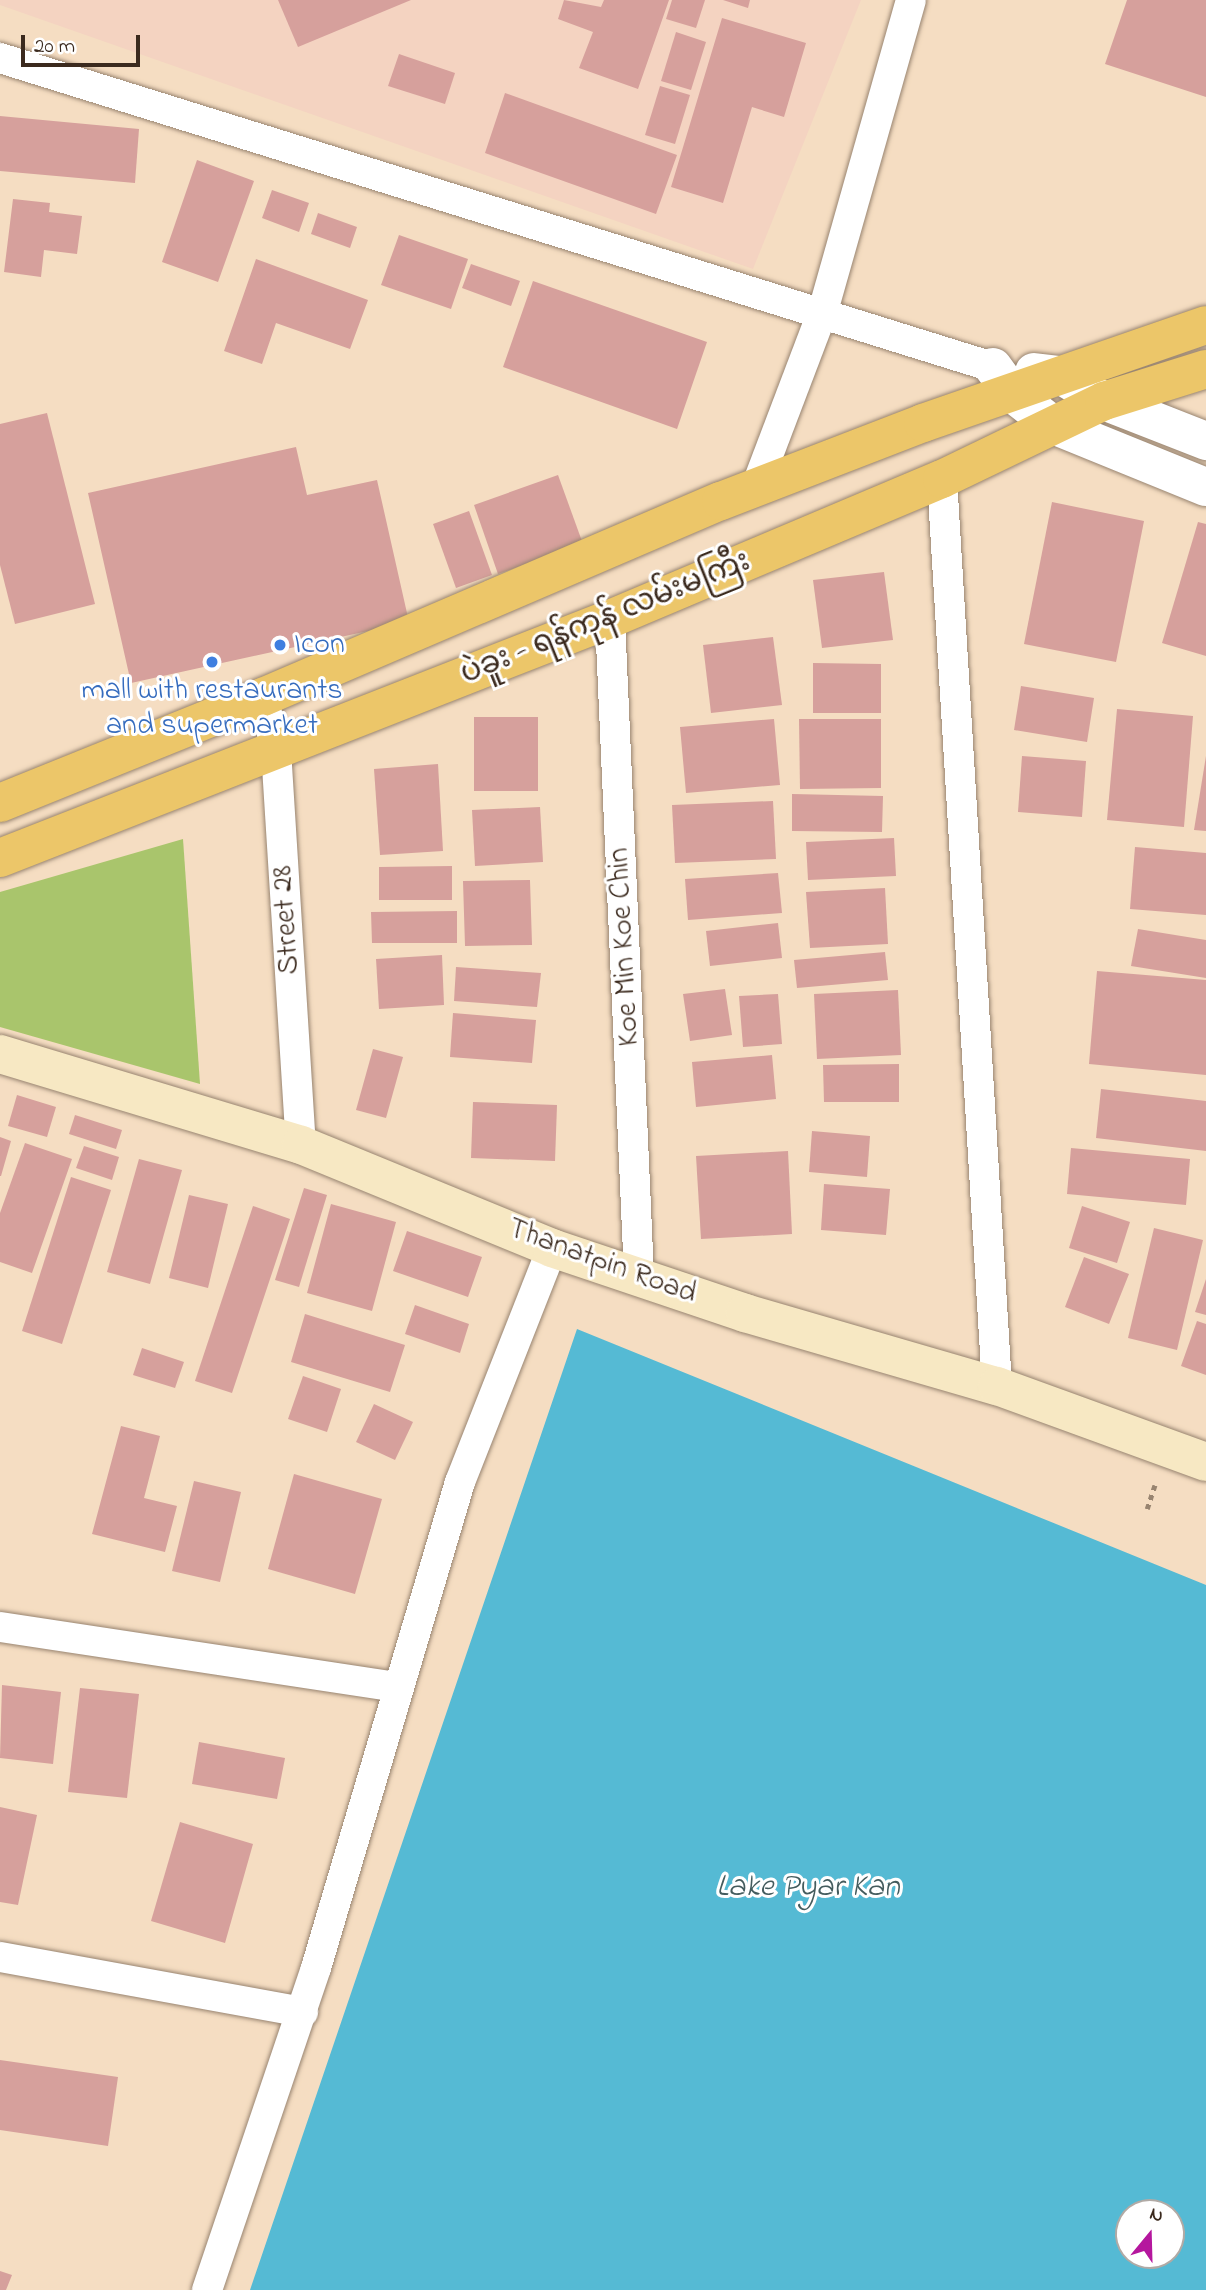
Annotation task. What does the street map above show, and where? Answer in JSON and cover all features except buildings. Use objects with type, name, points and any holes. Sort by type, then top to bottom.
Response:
[{"type":"highway","name":"ပဲခူး - ရန်ကုန် လမ်းမကြီး","points":[[0,803],[262,697],[1003,380],[1060,374],[1206,325]]},
{"type":"highway","name":"ပဲခူး - ရန်ကုန် လမ်းမကြီး","points":[[0,858],[610,620],[942,479],[1104,401],[1206,369]]},
{"type":"main road","name":"Thanatpin Road","points":[[0,1055],[301,1144],[552,1248],[639,1275],[744,1313],[998,1386],[1206,1462]]},
{"type":"street","points":[[756,487],[823,312],[911,0]]},
{"type":"street","points":[[0,58],[823,312],[1003,380],[1053,425],[1206,487]]},
{"type":"street","points":[[1060,374],[1104,401],[1206,441]]},
{"type":"street","points":[[942,479],[998,1386]]},
{"type":"street","name":"Koe Min Koe Chin","points":[[610,620],[639,1275]]},
{"type":"street","name":"Street 28","points":[[262,697],[276,750],[301,1144]]},
{"type":"street","points":[[207,2290],[303,2012],[460,1482],[552,1248]]},
{"type":"street","points":[[0,1627],[399,1687]]},
{"type":"street","points":[[0,1957],[303,2012]]},
{"type":"shaded area","points":[[0,0],[861,0],[753,269],[0,5]]},
{"type":"green space","points":[[183,839],[200,1084],[0,1027],[0,892]]},
{"type":"water","name":"Lake Pyar Kan","points":[[577,1329],[1206,1585],[1206,2290],[250,2290]]},
{"type":"place","name":"Icon","points":[[280,645]]},
{"type":"place","name":"mall with restaurants and supermarket","points":[[212,662]]}]
